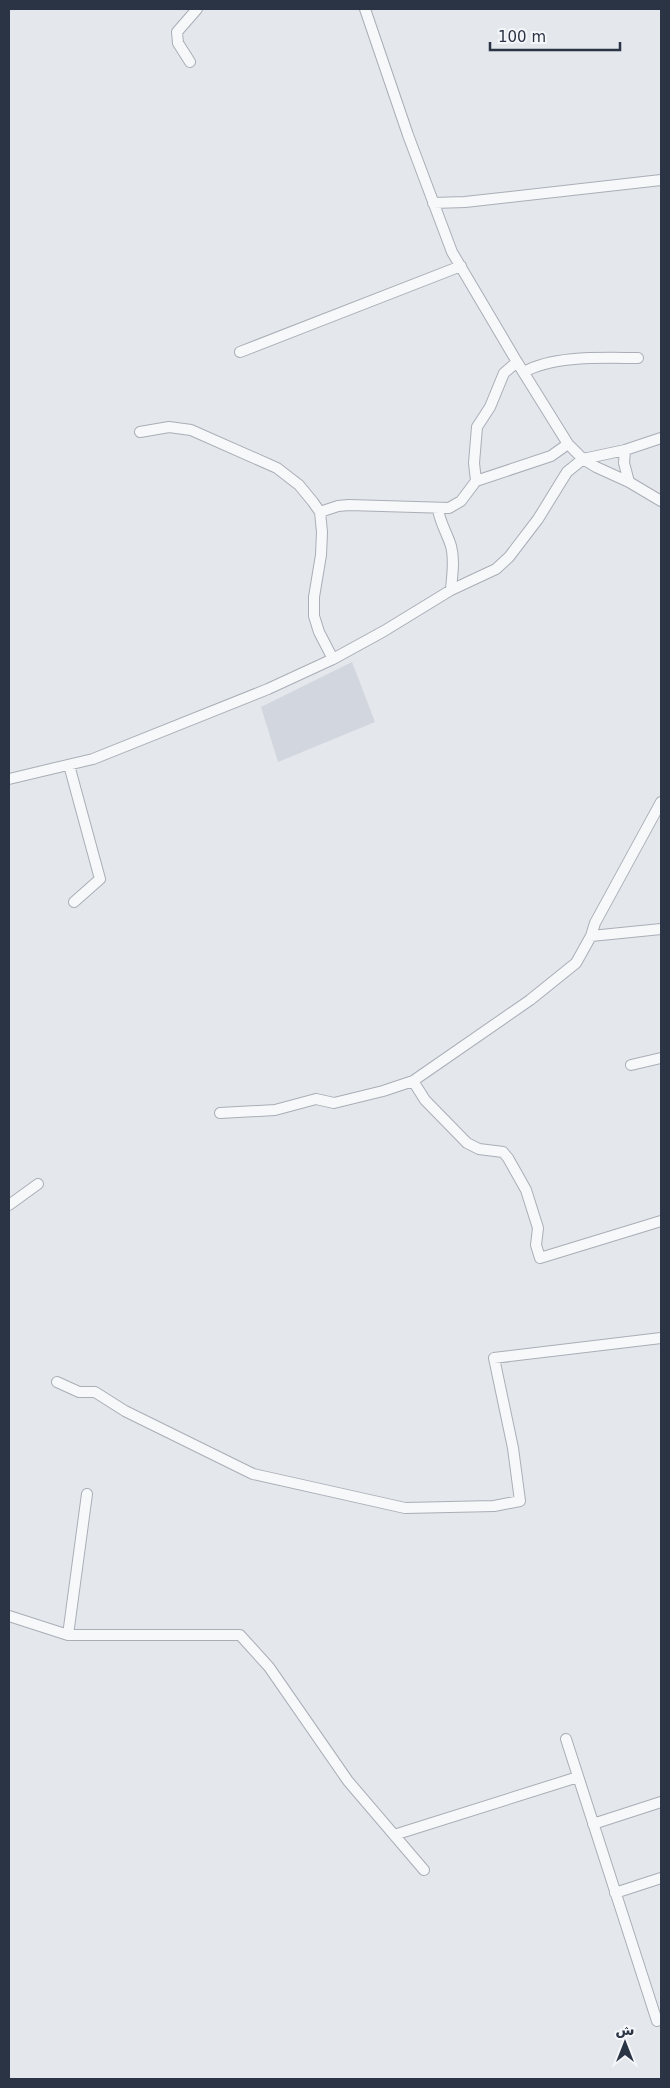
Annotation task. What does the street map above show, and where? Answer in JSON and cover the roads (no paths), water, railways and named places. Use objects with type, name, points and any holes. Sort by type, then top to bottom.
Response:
[{"type":"street","points":[[190,62],[178,43],[177,32],[197,9]]},
{"type":"street","points":[[364,9],[452,252],[517,362],[568,444],[583,459],[629,482],[661,501]]},
{"type":"street","points":[[433,203],[465,202],[661,180]]},
{"type":"street","points":[[240,352],[461,266]]},
{"type":"street","points":[[524,372],[536,365],[551,362],[597,358],[638,358]]},
{"type":"street","points":[[476,481],[474,463],[476,427],[490,407],[504,373],[517,362]]},
{"type":"street","points":[[140,432],[169,427],[191,430],[277,468],[299,485],[314,502],[320,512],[321,554],[314,597],[314,616],[319,632],[333,658]]},
{"type":"street","points":[[9,779],[93,759],[268,689],[333,658],[384,631],[452,590],[496,568],[509,557],[538,519],[567,472],[583,459],[625,450],[661,438]]},
{"type":"street","points":[[320,512],[338,506],[349,505],[449,508],[461,501],[476,481],[551,456],[568,444]]},
{"type":"street","points":[[625,450],[624,463],[629,482]]},
{"type":"street","points":[[438,508],[440,522],[450,545],[453,560],[452,590]]},
{"type":"street","points":[[69,765],[100,879],[74,902]]},
{"type":"street","points":[[220,1113],[275,1110],[316,1099],[334,1103],[414,1081],[530,1000],[576,963],[592,936],[595,923],[661,802]]},
{"type":"street","points":[[592,936],[661,929]]},
{"type":"street","points":[[631,1065],[661,1058]]},
{"type":"street","points":[[414,1081],[425,1100],[467,1143],[479,1149],[503,1152],[508,1158],[526,1190],[538,1228],[536,1245],[540,1258],[661,1221]]},
{"type":"street","points":[[9,1205],[38,1184]]},
{"type":"street","points":[[58,1382],[79,1392],[96,1392],[124,1411],[253,1474],[406,1508],[494,1506],[520,1501],[512,1448],[494,1358],[661,1338]]},
{"type":"street","points":[[68,1635],[87,1494]]},
{"type":"street","points":[[9,1616],[68,1635],[240,1636],[269,1667],[348,1781],[424,1870]]},
{"type":"street","points":[[566,1740],[656,2021]]},
{"type":"street","points":[[394,1834],[578,1777]]},
{"type":"street","points":[[593,1824],[661,1802]]},
{"type":"street","points":[[615,1893],[661,1878]]}]
